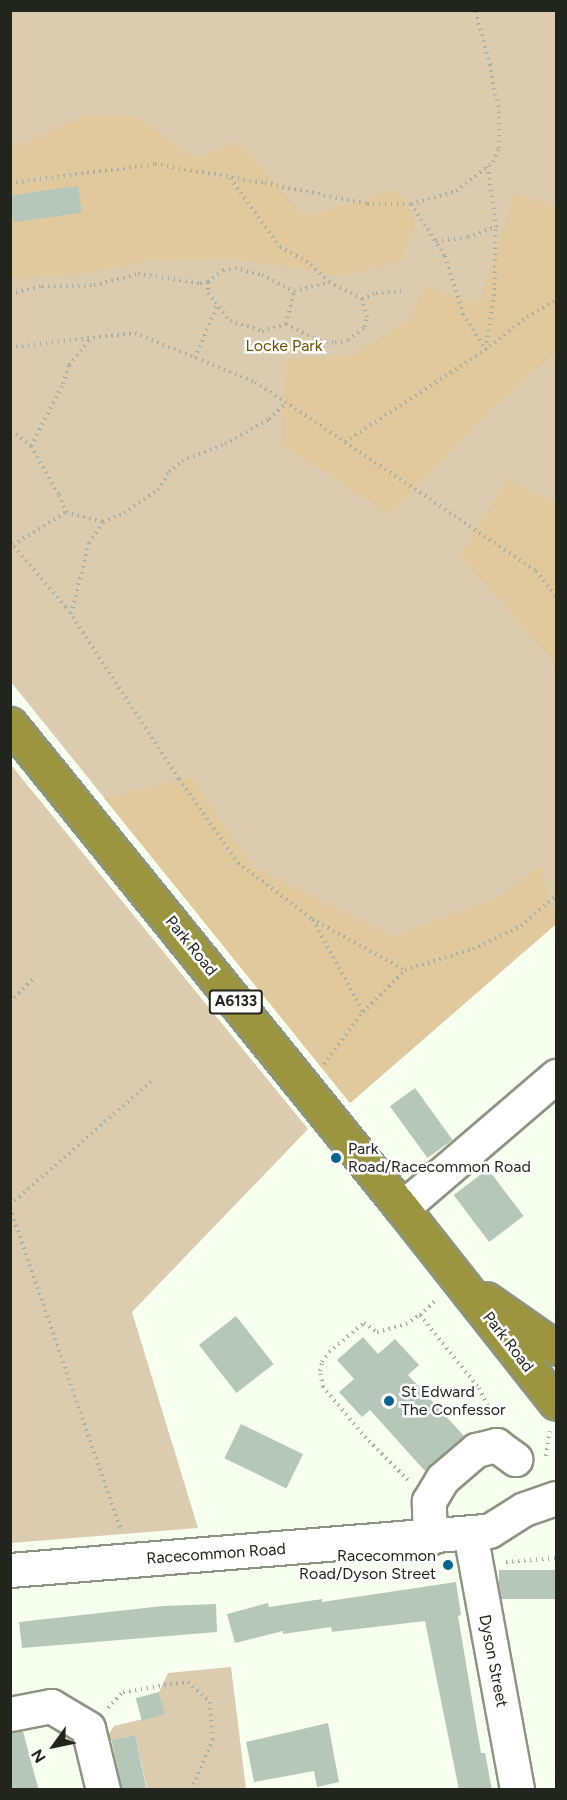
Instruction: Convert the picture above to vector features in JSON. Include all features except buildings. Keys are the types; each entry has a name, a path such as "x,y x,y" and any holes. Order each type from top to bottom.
{"highway":[{"name":"Park Road","path":"10,724 306,1088 556,1403"},
{"name":"Park Road","path":"460,1280 556,1348"}],"street":[{"path":"402,1208 556,1076"},
{"path":"430,1538 429,1501 442,1479 476,1450 506,1452"},
{"name":"Racecommon Road","path":"524,1509 556,1472"},
{"name":"Racecommon Road","path":"10,1570 430,1538 472,1548 489,1531 524,1509 556,1497"},
{"name":"Dyson Street","path":"472,1548 517,1790"},
{"path":"10,1714 51,1706 88,1728 102,1790"}],"path":[{"path":"10,183 155,164 367,204 411,204 456,191 488,166 499,148 499,113 490,65 475,10"},
{"path":"485,350 495,285 496,226 488,166"},
{"path":"229,178 280,247 306,261 329,282 363,298 376,293 401,291"},
{"path":"411,204 445,256 463,314 485,350"},
{"path":"436,241 468,237 496,226"},
{"path":"10,308 10,295 42,286 94,285 138,274 200,283 208,282 223,270 235,268 262,275 294,291 329,282"},
{"path":"208,282 208,293 230,321 246,328 262,331 276,329 286,324 294,291"},
{"path":"286,324 320,341 335,343 348,340 365,327 367,317 363,298"},
{"path":"345,442 485,350 527,317 556,300"},
{"path":"195,358 217,306"},
{"path":"10,347 135,333 255,382 536,571 556,596"},
{"path":"31,446 63,384 69,365 91,338"},
{"path":"71,615 89,543 103,522 124,513 158,490 169,472 182,461 225,444 269,419 286,403"},
{"path":"10,435 16,434 31,446 66,512"},
{"path":"103,522 66,512 12,544 71,615 178,779 238,863 312,919 405,970"},
{"path":"306,1088 363,1012 405,970 473,949 521,926 556,896"},
{"path":"312,919 363,1012"},
{"path":"10,1002 35,977"},
{"path":"131,1560 10,1206 153,1080"},
{"path":"429,1501 366,1438 324,1386 320,1371 329,1352 364,1323 377,1332 406,1324 420,1315 479,1388 491,1408 506,1452"},
{"path":"472,1548 556,1558"},
{"path":"88,1728 123,1692 188,1682 210,1702 213,1739 191,1790"}],"green space":[{"name":"Locke Park","path":"10,11 556,11 556,924 350,1103 11,682"},
{"path":"11,765 308,1129 132,1312 198,1528 11,1543"},
{"path":"231,1667 246,1789 147,1789 135,1735 108,1741 106,1739 114,1726 164,1714 159,1692 168,1673"}],"shaded area":[{"path":"84,115 135,116 196,158 239,142 305,217 397,189 416,223 401,260 346,276 236,259 146,261 94,272 19,279 11,277 10,143 18,146"},
{"path":"514,192 556,208 556,351 482,418 390,514 281,444 286,359 353,355 406,322 425,287 479,303"},
{"path":"507,479 556,504 556,680 553,661 460,556"},
{"path":"192,777 253,867 394,936 503,895 540,865 556,924 350,1103 104,798"}],"place":[{"name":"Park Road/Racecommon Road","path":"336,1158"},
{"name":"St Edward The Confessor","path":"389,1401"},
{"name":"Racecommon Road/Dyson Street","path":"448,1565"}]}
